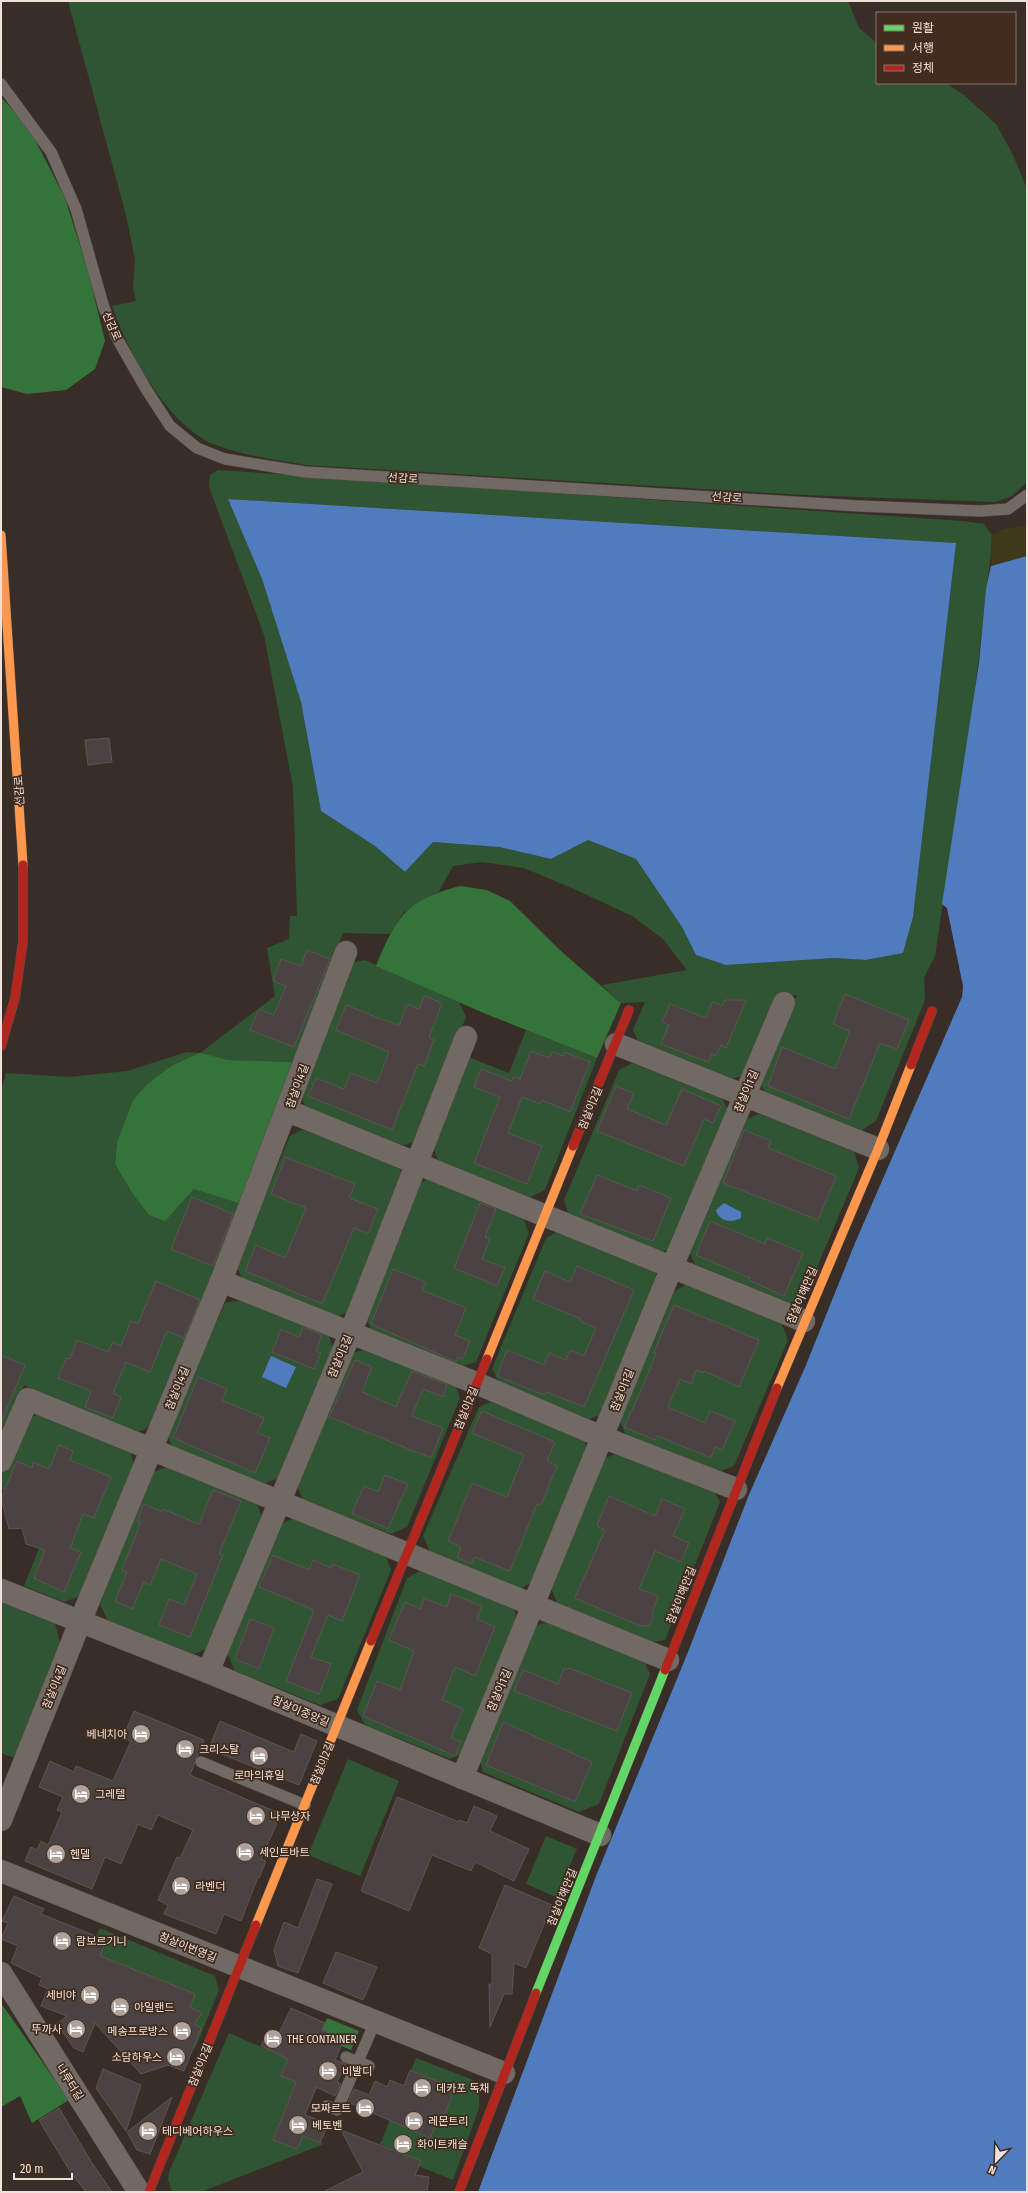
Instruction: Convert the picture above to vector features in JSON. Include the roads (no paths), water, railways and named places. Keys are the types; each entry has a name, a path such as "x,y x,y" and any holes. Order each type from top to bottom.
{"street":[{"name":"선감로","path":"1,535 24,874 22,941 15,998 1,1046"},
{"name":"참살이4길","path":"1,1820 80,1622 221,1281 288,1111 346,952"},
{"name":"참살이1길","path":"462,1778 672,1267 784,1003"},
{"name":"참살이2길","path":"148,2192 407,1552 629,1010"},
{"name":"참살이해안길","path":"459,2192 504,2073 600,1835 736,1489 804,1321 878,1149 932,1011"},
{"name":"참살이3길","path":"208,1672 350,1334 466,1037"},
{"path":"616,1044 878,1149"},
{"path":"288,1111 417,1162 804,1321"},
{"path":"221,1281 350,1334 476,1383 602,1437 736,1489"},
{"path":"1,1461 28,1399 152,1448 668,1660"},
{"name":"참살이중앙길","path":"1,1590 208,1672 600,1835"},
{"name":"참살이번영길","path":"1,1871 238,1968 504,2073"},
{"name":"나루터길","path":"1,1973 139,2192"}],"lane":[{"name":"선감로","path":"1,84 51,152 76,209 104,308 118,340 146,390 170,426 197,448 225,459 305,472 964,510 1008,509 1027,495"},
{"path":"200,1762 305,1805"},
{"path":"327,2106 337,2110 375,2022"},
{"path":"346,2057 369,2066"}],"water":[{"path":"228,499 956,543 913,917 903,953 866,960 834,958 726,965 696,955 682,927 636,859 588,840 551,859 499,847 433,842 405,872 375,846 321,811 301,702 262,579"},
{"path":"1027,556 1027,2192 478,2192 596,1876 688,1652 748,1497 806,1365 855,1243 962,997 963,986 947,908 942,904 979,663 986,589 991,566"},
{"path":"724,1203 741,1212 741,1218 730,1221 720,1217 716,1210"},
{"path":"271,1356 296,1367 286,1388 262,1377"}],"place":[{"name":"베네치아","path":"141,1734"},
{"name":"크리스탈","path":"185,1749"},
{"name":"로마의휴일","path":"259,1756"},
{"name":"그레텔","path":"81,1794"},
{"name":"나무상자","path":"256,1816"},
{"name":"세인트바트","path":"245,1852"},
{"name":"헨델","path":"56,1854"},
{"name":"라벤더","path":"181,1886"},
{"name":"람보르기니","path":"62,1941"},
{"name":"세비야","path":"90,1995"},
{"name":"아일랜드","path":"120,2007"},
{"name":"뚜까사","path":"76,2029"},
{"name":"메송프로방스","path":"182,2031"},
{"name":"THE CONTAINER","path":"273,2039"},
{"name":"소담하우스","path":"176,2057"},
{"name":"비발디","path":"328,2071"},
{"name":"데카포 독채","path":"422,2088"},
{"name":"모짜르트","path":"365,2108"},
{"name":"레몬트리","path":"414,2121"},
{"name":"베토벤","path":"298,2125"},
{"name":"테디베어하우스","path":"148,2131"},
{"name":"화이트캐슬","path":"403,2144"}]}
